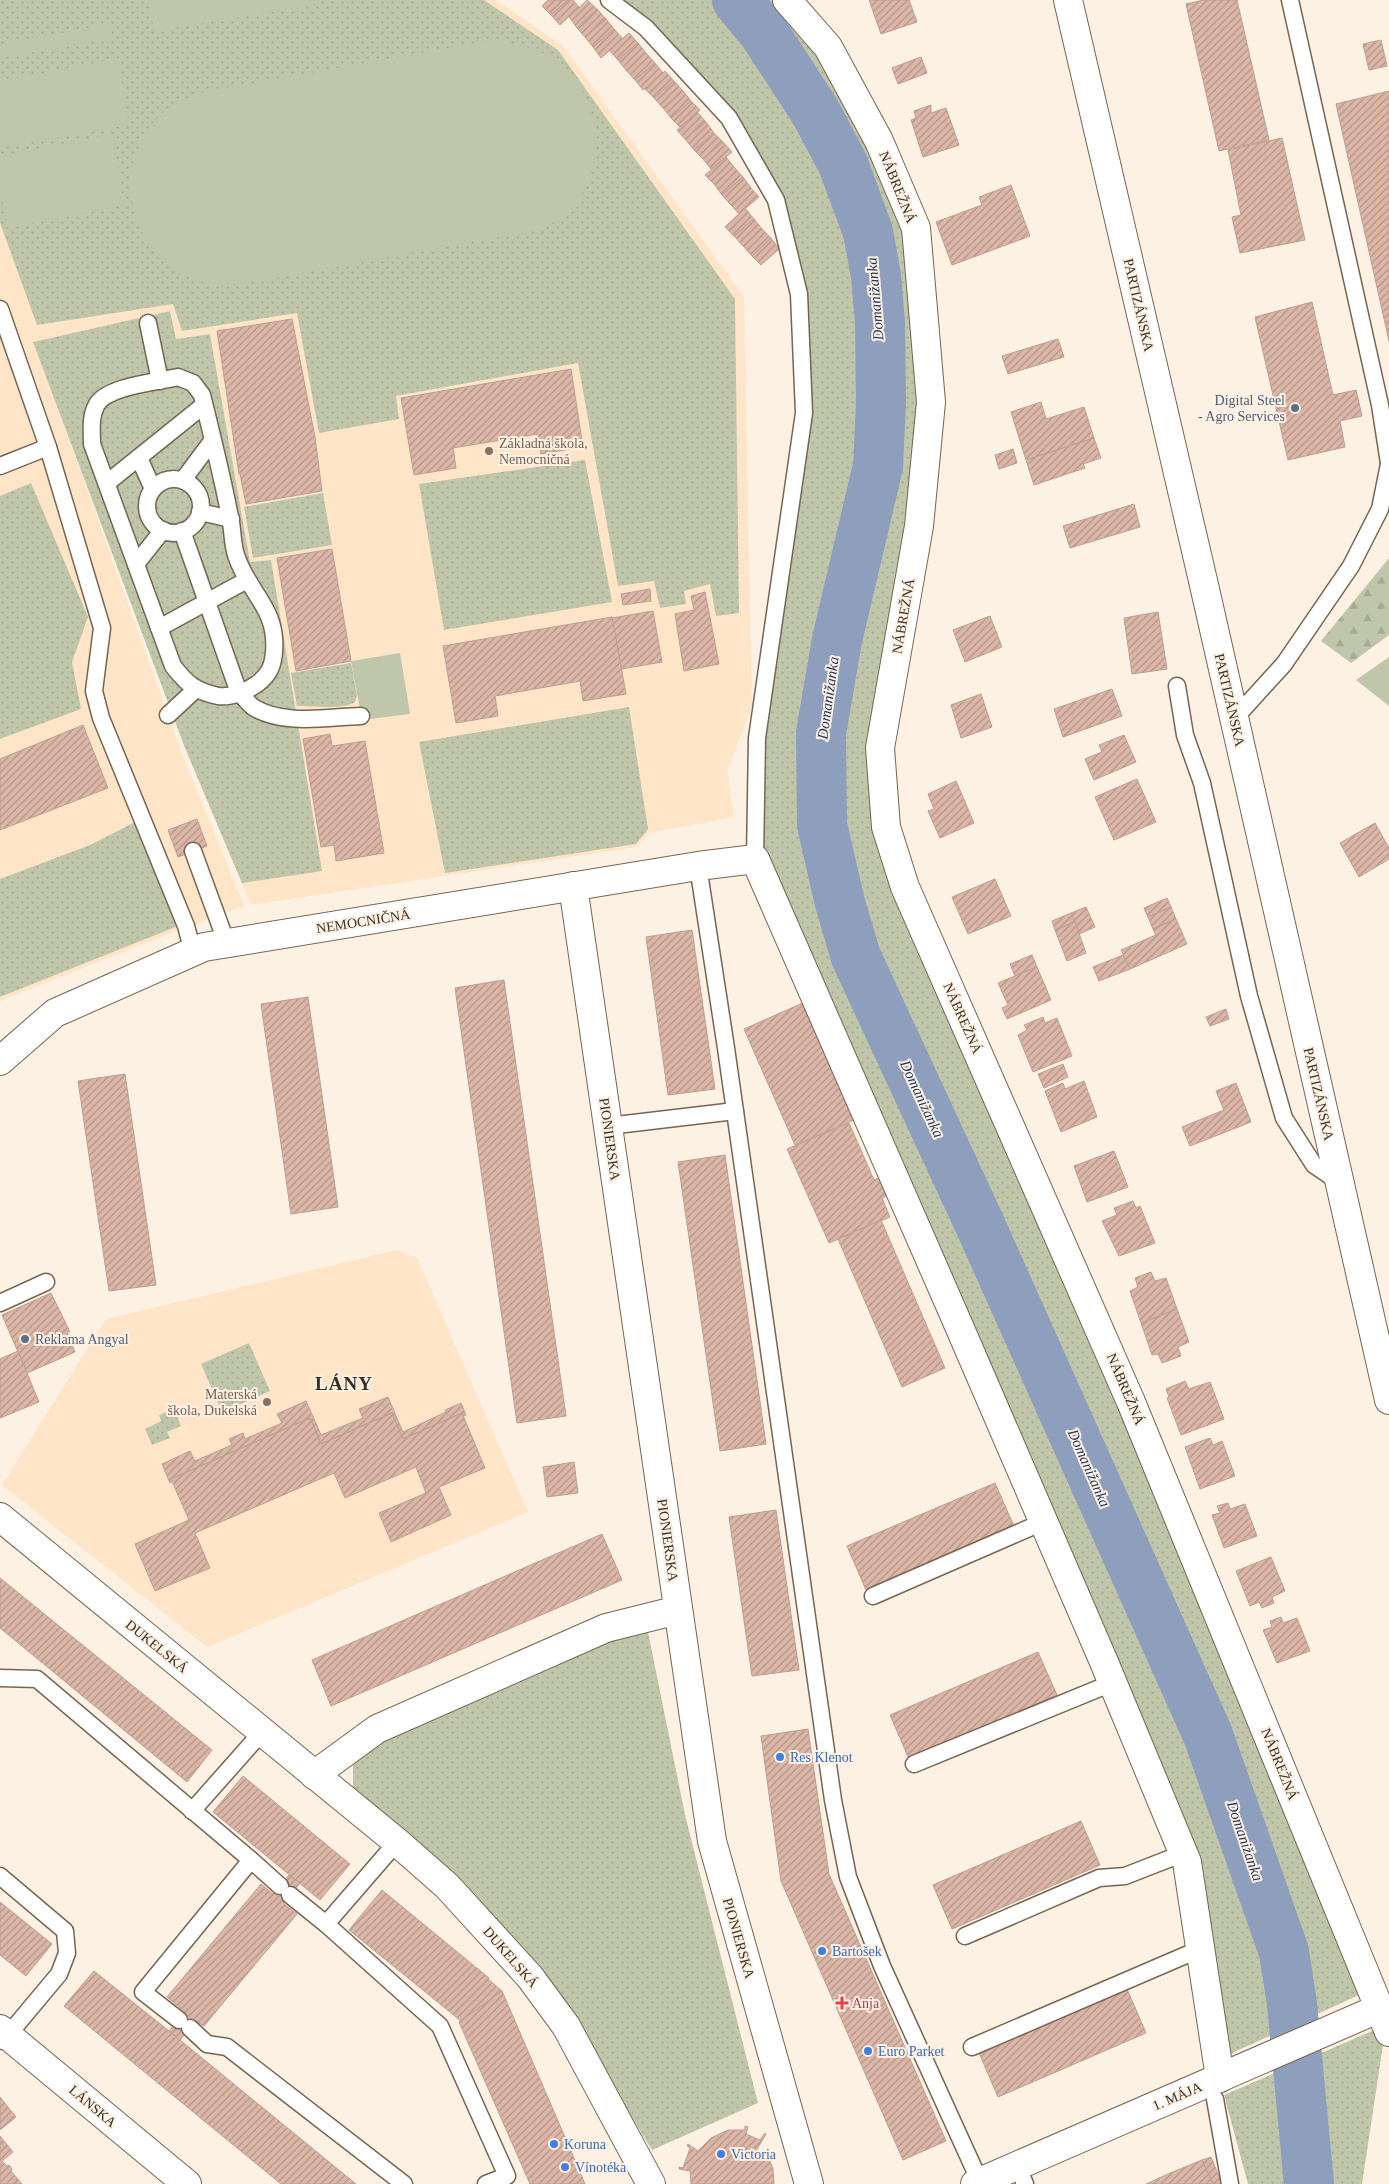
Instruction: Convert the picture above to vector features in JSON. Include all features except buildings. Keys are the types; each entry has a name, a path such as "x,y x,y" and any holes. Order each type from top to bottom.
{"street":[{"name":"NÁBREŽNÁ","path":"787,0 828,47 880,141 916,228 931,402 919,526 880,748 886,827 905,887 1132,1402 1386,2017"},
{"name":"PARTIZÁNSKA","path":"1069,1 1389,1400"},
{"name":"NEMOCNIČNÁ","path":"0,1061 55,1013 204,947 698,866 754,859"},
{"path":"754,859 1043,1522 1184,1853 1200,1949 1217,2089"},
{"name":"PIONIERSKA","path":"573,886 608,1126 665,1613 712,1841 809,2184"},
{"name":"DUKELSKÁ","path":"0,1517 397,1842 447,1886 530,1977 566,2026 652,2184"},
{"path":"314,1775 377,1729 606,1628 665,1613"},
{"name":"1. MÁJA","path":"978,2183 1021,2175 1217,2089 1275,2054 1321,2034 1386,2017"},
{"name":"LÁNSKA","path":"3,2036 186,2184"}],"lane":[{"path":"609,0 646,28 729,118 776,200 799,294 804,413 757,738 754,859"},
{"path":"1234,719 1284,664 1351,566 1380,509 1389,463 1380,406 1290,0"},
{"path":"0,309 48,447 102,628 94,692 101,718 186,926 194,952"},
{"path":"148,323 160,381"},
{"path":"178,377 194,383 202,395 236,554 247,580 268,610 275,632 274,664 268,674 248,690 223,697 204,693 186,683 173,666 92,444 92,419 97,404 114,391 160,381 178,377"},
{"path":"107,484 204,405"},
{"path":"183,480 212,441"},
{"path":"0,466 48,447"},
{"path":"139,458 153,488"},
{"path":"172,479 183,480 192,485 198,493 201,502 200,512 194,524 182,531 163,530 155,524 150,516 148,507 149,497 153,488 162,482 172,479"},
{"path":"200,512 230,519"},
{"path":"136,564 163,530"},
{"path":"182,531 239,693 254,707 275,715 296,718 361,716"},
{"path":"160,628 247,580"},
{"path":"1177,686 1185,735 1202,783 1249,996 1284,1118 1314,1165 1339,1182"},
{"path":"168,715 196,689"},
{"path":"193,851 226,944"},
{"path":"698,866 741,1150 833,1800 848,1877 882,1966 978,2183"},
{"path":"608,1126 735,1111"},
{"path":"0,1302 46,1282"},
{"path":"873,1596 1043,1522"},
{"path":"0,1678 37,1679 326,1924 440,2026 509,2180 486,2184"},
{"path":"914,1764 1112,1683"},
{"path":"192,1811 262,1732"},
{"path":"326,1924 397,1842"},
{"path":"965,1936 1099,1878 1125,1876 1184,1853"},
{"path":"251,1860 143,1992 208,2044 227,2047 404,2184"},
{"path":"0,1876 65,1931 67,1953 59,1974 3,2036"},
{"path":"972,2047 1200,1949"},
{"path":"1217,2089 1230,2184"}],"shaded area":[{"name":"Základná škola, Nemocničná","path":"0,0 496,0 563,46 744,297 752,706 727,772 734,817 649,833 637,847 251,905 185,748 271,560 250,562 210,334 175,339 170,311 34,342 181,751 244,906 0,1001"},
{"name":"Materská škola, Dukelská","path":"397,1250 417,1258 528,1512 207,1647 2,1485 106,1319"}],"green space":[{"path":"0,0 484,0 558,50 735,299 739,613 716,616 710,584 684,591 686,604 660,608 654,581 618,586 578,363 396,396 399,419 319,433 297,313 182,331 173,304 37,325 0,223"},
{"path":"149,0 315,0 315,5 154,31"},
{"path":"607,0 787,0 916,228 931,402 880,748 886,827 1372,1989 1217,2060 1187,1862 755,859 757,738 804,413 799,294 776,200 729,118"},
{"path":"110,24 113,38 0,58 0,44"},
{"path":"499,41 541,52 565,68 578,85 588,104 594,124 595,146 592,167 585,187 570,210 543,229 230,286 187,277 162,259 146,240 136,218 131,195 132,172 138,149 150,127 167,109 177,103 209,91 481,42"},
{"path":"118,59 129,125 0,148 0,81"},
{"path":"113,134 124,205 8,228 0,185 0,156"},
{"path":"170,311 176,339 210,334 250,562 271,560 322,871 242,883 185,748 33,342"},
{"path":"585,460 612,602 444,630 419,484"},
{"path":"31,483 88,617 72,662 81,709 0,739 0,496"},
{"path":"323,493 332,545 253,558 244,507"},
{"path":"1389,558 1389,635 1351,663 1321,641"},
{"path":"400,653 410,714 362,720 351,661"},
{"path":"1389,657 1389,706 1356,680"},
{"path":"351,663 357,695 355,702 335,707 297,706 291,673"},
{"path":"629,707 648,829 636,844 445,873 419,742"},
{"path":"137,821 178,926 0,997 0,879 90,845"},
{"path":"249,1343 270,1391 222,1412 201,1364"},
{"path":"174,1409 181,1426 167,1432 170,1438 152,1445 145,1429 161,1421 159,1415"},
{"path":"648,1632 685,1815 758,2103 652,2150 579,2032 353,1791 353,1759 387,1737 603,1641"},
{"path":"1386,2025 1362,2184 1248,2184 1224,2095"}],"waterway":[{"name":"Domanižanka","path":"737,0 764,33 816,113 843,164 868,232 876,276 880,322 881,403 878,466 837,640 821,733 822,825 840,903 856,957 981,1227 1208,1735 1284,1952 1292,2004 1309,2184"}],"place":[{"name":"Digital Steel - Agro Services","path":"1295,408"},
{"name":"Základná škola, Nemocničná","path":"489,451"},
{"name":"Reklama Angyal","path":"25,1339"},
{"name":"Materská škola, Dukelská","path":"267,1402"},
{"name":"Res Klenot","path":"780,1757"},
{"name":"Bartošek","path":"822,1951"},
{"name":"Anja","path":"842,2003"},
{"name":"Euro Parket","path":"868,2051"},
{"name":"Koruna","path":"554,2144"},
{"name":"Victoria","path":"721,2154"},
{"name":"Vínotéka","path":"565,2167"}],"district":[{"name":"LÁNY","path":"344,1383"}]}
